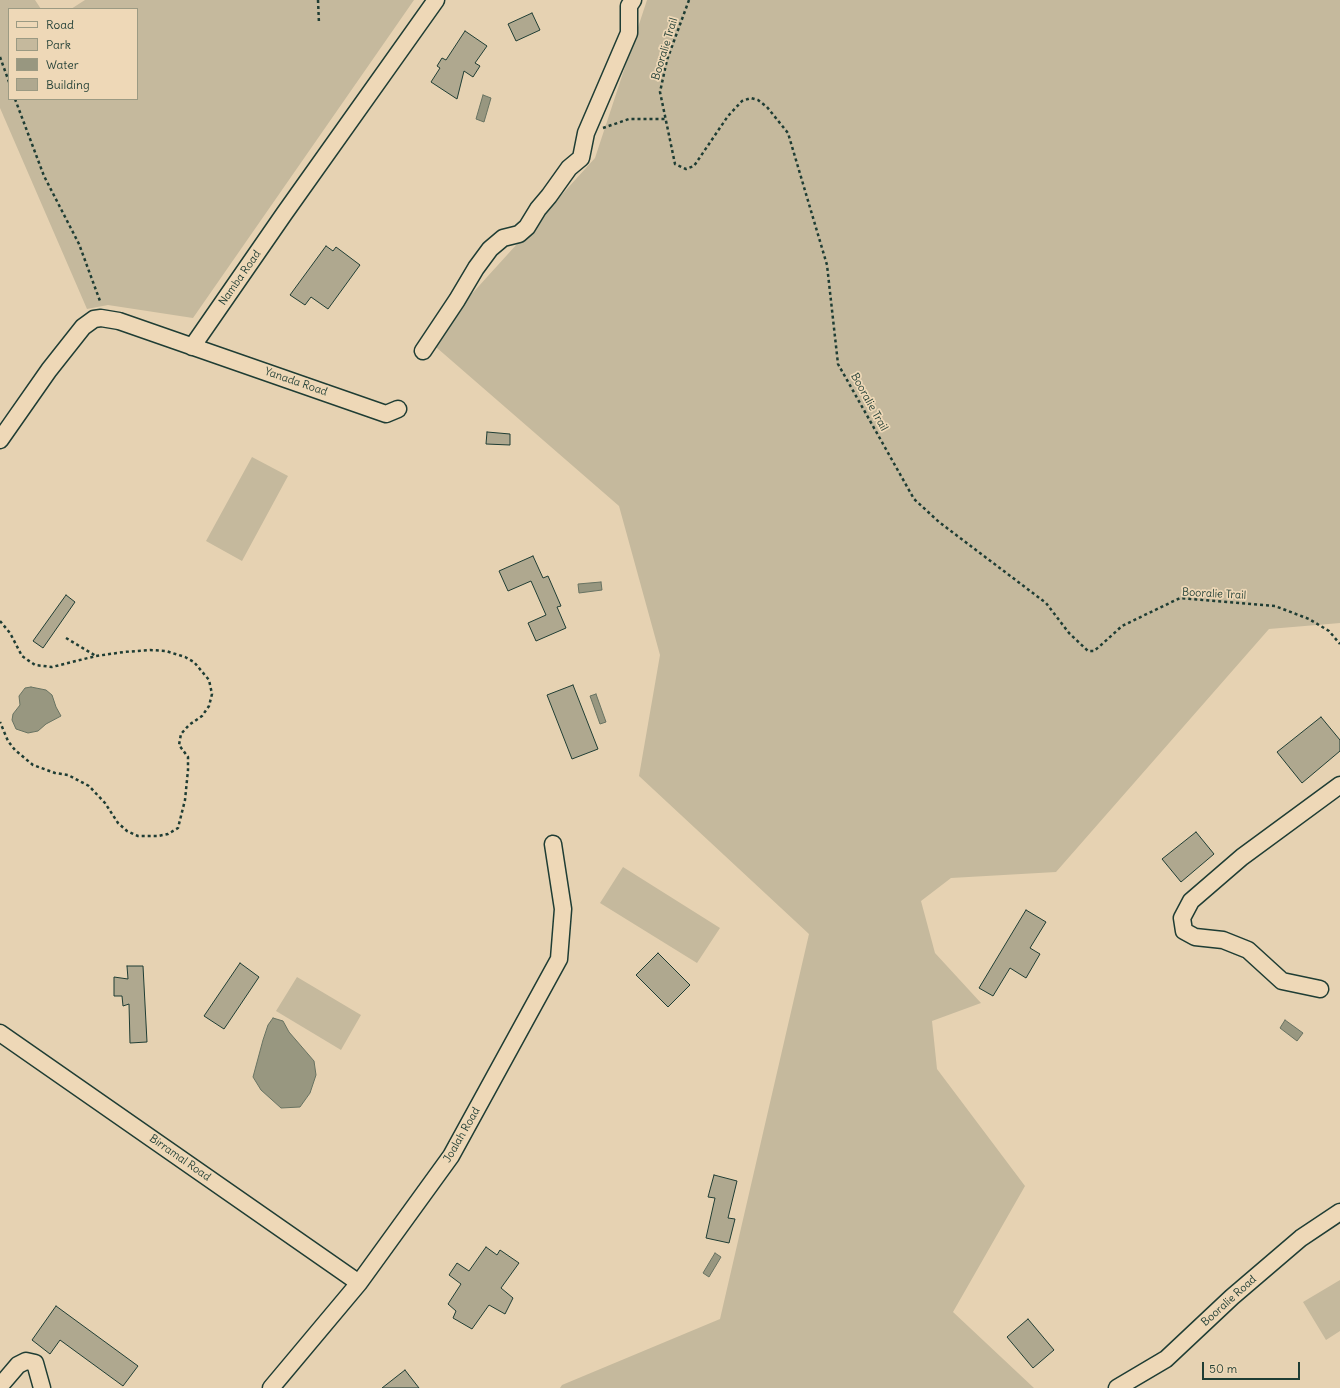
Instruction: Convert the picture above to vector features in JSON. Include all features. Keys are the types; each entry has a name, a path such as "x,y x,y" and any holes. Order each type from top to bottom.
{"street":[{"name":"Namba Road","path":"192,347 293,201 436,0"},
{"path":"424,351 458,300 476,268 490,249 504,238 519,234 528,227 538,209 569,168 581,158 586,133 629,33 629,6 633,0"},
{"path":"0,440 49,370 83,327 94,319 108,318 119,320 192,347"},
{"name":"Yanada Road","path":"192,347 386,414 398,409"},
{"path":"1320,989 1282,981 1248,950 1229,942 1195,937 1184,930 1182,918 1191,901 1242,857 1340,784"},
{"name":"Joalah Road","path":"272,1388 359,1283 451,1156 559,959 563,909 553,844"},
{"name":"Birramal Road","path":"0,1033 359,1283"},
{"name":"Booralie Road","path":"1117,1388 1166,1359 1232,1297 1301,1238 1340,1212"},
{"path":"0,1386 18,1365 26,1361 35,1363 42,1388"}],"path":[{"path":"318,0 319,24"},
{"name":"Booralie Trail","path":"689,0 667,60 660,92 675,164 686,168 694,166 728,116 742,101 751,98 758,100 767,106 788,133 827,265 838,364 914,499 939,522 1046,603 1070,633 1088,651 1094,651 1122,626 1180,598 1275,606 1309,619 1329,631 1340,644"},
{"path":"0,58 8,79"},
{"path":"15,100 44,176 79,244 100,301"},
{"path":"586,133 629,120 665,119"},
{"path":"0,621 10,633 22,656 35,665 52,667 96,656 150,650 166,651 185,657 197,666 209,680 212,694 209,706 202,716 189,725 181,734 179,745 188,758 188,770 186,800 178,828 168,834 158,836 138,836 127,831 118,823 105,803 89,786 68,775 55,773 33,765 15,750 8,741 0,722"},
{"path":"66,638 96,656"}],"green space":[{"path":"0,0 35,0 40,8 8,8 8,100 138,100 138,8 73,8 85,0 414,0 193,318 108,305 87,309 0,108"},
{"path":"647,0 1340,0 1340,623 1269,629 1056,872 951,878 921,901 935,953 981,1003 932,1021 937,1069 1025,1186 953,1312 1034,1388 560,1388 562,1385 720,1319 809,934 639,776 660,655 619,506 429,341 595,158"},
{"path":"252,457 288,476 242,561 206,541"},
{"path":"623,867 720,928 697,963 600,903"},
{"path":"297,977 361,1015 341,1050 276,1011"},
{"path":"1340,1280 1340,1331 1326,1340 1303,1302"}],"water":[{"path":"483,95 491,98 484,122 476,119"},
{"path":"601,582 602,590 579,593 578,584"},
{"path":"31,687 46,690 52,695 61,716 46,724 38,731 28,733 16,729 12,720 13,714 20,705 19,696 25,688"},
{"path":"596,694 606,722 600,724 590,696"},
{"path":"273,1018 283,1021 289,1032 314,1061 316,1075 310,1093 300,1107 281,1108 261,1090 253,1077 268,1025"},
{"path":"1285,1020 1303,1033 1297,1041 1280,1028"},
{"path":"715,1253 721,1257 709,1277 703,1273"}],"building":[{"path":"532,13 540,30 516,41 508,24"},
{"path":"465,31 487,46 475,63 480,66 473,77 464,71 457,99 431,82 440,68 437,66 442,58 446,60"},
{"path":"326,246 333,251 336,247 360,265 328,309 311,297 305,305 290,295"},
{"path":"487,432 510,434 510,445 486,444"},
{"path":"533,556 543,578 548,576 561,606 557,607 566,628 536,641 528,623 546,615 531,581 508,591 499,571"},
{"path":"66,595 75,602 43,648 33,641"},
{"path":"573,685 598,749 572,759 547,695"},
{"path":"1321,717 1340,740 1340,751 1302,783 1277,752"},
{"path":"1196,832 1214,854 1181,882 1162,859"},
{"path":"1026,910 1046,922 1030,948 1040,954 1026,978 1010,968 993,996 979,988"},
{"path":"658,953 690,985 668,1007 636,975"},
{"path":"240,963 259,977 224,1029 204,1016"},
{"path":"127,966 143,966 147,1042 130,1043 129,1004 123,1006 122,996 114,996 114,977 128,979"},
{"path":"714,1175 737,1181 728,1218 735,1219 729,1243 706,1238 715,1198 708,1197"},
{"path":"486,1247 497,1255 500,1250 519,1263 501,1288 513,1298 505,1314 489,1305 472,1329 453,1318 456,1311 448,1304 461,1284 449,1275 457,1263 469,1271"},
{"path":"56,1306 138,1366 123,1386 60,1340 50,1354 32,1340"},
{"path":"1028,1319 1054,1350 1033,1368 1007,1337"},
{"path":"405,1370 419,1388 382,1388"}]}
